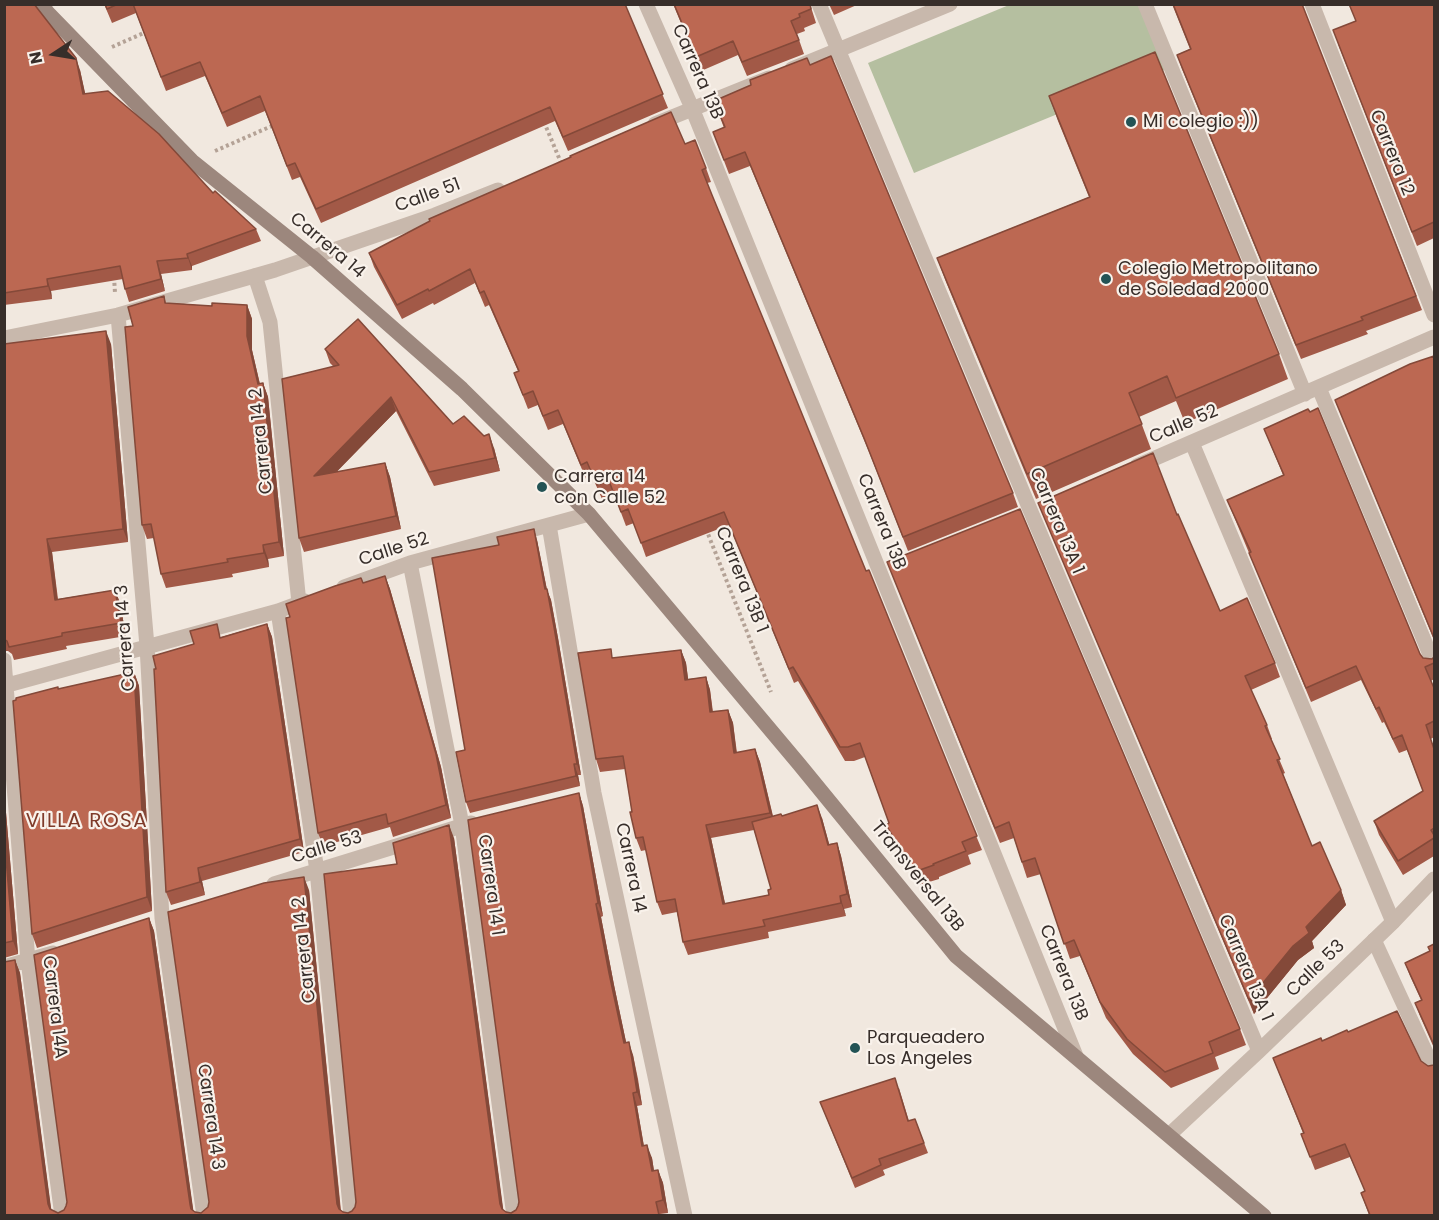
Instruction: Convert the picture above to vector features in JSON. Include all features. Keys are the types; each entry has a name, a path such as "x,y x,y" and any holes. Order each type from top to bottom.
{"main road":[{"name":"Carrera 14","path":"42,4 47,12 192,161 312,257 462,389 589,514"},
{"name":"Transversal 13B","path":"589,514 799,764 956,956 1264,1215"}],"street":[{"name":"Carrera 13B","path":"646,4 692,108 886,571 1076,1056"},
{"name":"Carrera 13A 1","path":"819,4 1259,1051"},
{"path":"638,131 950,4"},
{"path":"1145,4 1312,391 1434,664"},
{"name":"Carrera 12","path":"1311,4 1434,315"},
{"name":"Calle 51","path":"4,338 118,315 255,276 435,215 509,186"},
{"name":"Carrera 14 2","path":"255,276 270,322 299,603"},
{"name":"Carrera 14 3","path":"118,315 147,646 162,918 204,1215"},
{"name":"Calle 52","path":"1128,470 1434,337"},
{"path":"1192,443 1394,922"},
{"name":"Calle 52","path":"6,686 278,611 410,563 589,514"},
{"name":"Carrera 14","path":"549,525 588,794 685,1215"},
{"name":"Carrera 14 1","path":"410,563 462,825 514,1215"},
{"name":"Carrera 14 2","path":"278,611 317,872 351,1215"},
{"name":"Carrera 14A","path":"4,660 28,962 62,1215"},
{"name":"Calle 53","path":"262,888 484,820"},
{"name":"Calle 53","path":"1169,1135 1394,922 1434,879"},
{"path":"1374,940 1434,1070"},
{"path":"4,967 61,951"}],"path":[{"path":"91,57 154,28"},
{"path":"544,121 566,176"},
{"path":"192,161 278,123"},
{"path":"113,268 118,315"},
{"name":"Carrera 13B 1","path":"702,520 773,697"}],"green space":[{"path":"1138,4 1167,69 914,173 868,63 1009,5"}],"building":[{"path":"4,4 34,4 76,58 83,94 108,91 159,134 213,193 215,191 256,229 187,254 188,258 157,261 161,279 125,289 120,266 47,279 48,286 4,293"},
{"path":"105,4 118,4 107,9"},
{"path":"133,4 625,4 663,94 563,137 550,107 316,209 295,163 287,166 260,96 222,113 200,62 161,77"},
{"path":"674,4 810,4 811,9 799,14 800,17 791,21 799,40 742,62 733,41 696,57"},
{"path":"1173,4 1302,4 1416,296 1361,317 1363,320 1296,345 1177,55 1191,49"},
{"path":"1349,4 1434,4 1434,222 1412,232 1333,30 1356,21"},
{"name":"Colegio Metropolitano de Soledad 2000","path":"1155,52 1279,354 1176,398 1167,376 1129,393 1142,424 1027,474 937,258 1090,197 1049,96"},
{"path":"831,56 1013,493 903,537 745,152 724,160 713,132 725,127 714,101 751,85 750,80 807,58 810,65"},
{"path":"671,112 685,144 695,140 706,168 702,170 712,195 866,571 869,570 977,836 962,842 966,851 914,872 886,825 889,823 860,743 840,747 793,667 789,669 724,512 641,543 628,509 621,512 609,481 597,485 587,462 581,465 558,410 543,416 533,391 523,395 514,373 519,371 484,291 480,293 470,269 397,305 369,253 430,221 429,219"},
{"path":"164,296 165,303 212,306 212,303 247,305 247,336 258,384 263,383 279,542 263,545 264,553 161,574 151,524 142,525 125,327 133,326 128,307"},
{"path":"358,319 453,424 464,416 484,436 489,434 495,458 429,472 391,397 314,476 385,463 396,516 299,538 282,379 339,365 325,349"},
{"path":"106,331 123,529 47,539 55,600 115,590 121,623 62,633 62,636 9,647 4,639 4,344"},
{"path":"1434,356 1434,638 1335,400 1410,364"},
{"path":"1318,408 1420,654 1423,658 1432,659 1434,657 1434,663 1425,667 1434,688 1434,721 1426,725 1434,749 1434,828 1431,830 1434,838 1398,861 1374,821 1423,791 1402,735 1393,739 1379,707 1376,709 1356,666 1306,688 1249,553 1251,552 1227,500 1284,475 1264,429 1308,409 1310,412"},
{"path":"1153,453 1177,515 1220,611 1247,598 1275,663 1245,676 1267,725 1265,726 1280,759 1277,760 1312,846 1320,842 1341,890 1306,927 1309,933 1293,946 1249,1000 1038,503"},
{"path":"1020,509 1240,1029 1209,1042 1213,1053 1165,1072 1127,1039 1100,1002 1074,940 1064,944 1035,858 1022,862 1009,822 995,828 887,562"},
{"path":"534,529 554,627 577,764 574,764 576,776 466,802 456,752 465,750 432,558 499,545 497,537"},
{"path":"385,576 436,754 446,805 388,824 386,814 318,833 286,618 290,617 286,604 361,578 363,583"},
{"path":"217,624 220,638 267,624 300,839 198,868 200,882 166,892 154,669 156,669 153,656 194,644 190,631"},
{"path":"611,649 612,658 681,650 685,680 706,677 710,712 728,710 734,753 755,749 770,813 706,825 723,904 769,895 768,890 771,889 752,822 817,805 828,845 837,843 847,894 840,896 841,903 763,920 765,926 683,942 675,899 657,902 643,837 636,838 630,812 632,812 623,756 596,759 578,653"},
{"path":"134,672 147,897 32,934 13,701 16,698 58,687 58,689"},
{"path":"579,793 609,973 624,1043 629,1042 637,1092 633,1093 642,1146 647,1145 652,1171 658,1170 663,1200 656,1202 659,1215 4,1215 4,962 15,960 48,1204 50,1209 58,1213 64,1210 67,1202 34,955 149,918 190,1204 191,1209 201,1213 208,1207 209,1202 168,912 264,883 304,877 337,1204 343,1212 352,1211 356,1202 324,874 397,864 393,843 449,825 500,1204 506,1212 511,1213 516,1210 519,1202 468,820"},
{"path":"4,835 13,941 4,943"},
{"path":"1434,944 1434,1045 1415,1003 1422,1000 1405,963 1430,951 1428,947"},
{"path":"1397,1011 1421,1061 1428,1066 1434,1065 1434,1215 1370,1215 1361,1193 1365,1191 1345,1144 1310,1157 1301,1134 1304,1133 1273,1058 1321,1038 1322,1041 1347,1030 1348,1032"},
{"path":"895,1078 908,1121 915,1119 924,1143 879,1159 881,1165 852,1178 820,1102"}],"place":[{"name":"Mi colegio :))","path":"1131,122"},
{"name":"Colegio Metropolitano de Soledad 2000","path":"1106,279"},
{"name":"Carrera 14 con Calle 52","path":"542,487"},
{"name":"Parqueadero Los Angeles","path":"855,1048"}],"district":[{"name":"VILLA ROSA","path":"87,822"}]}
